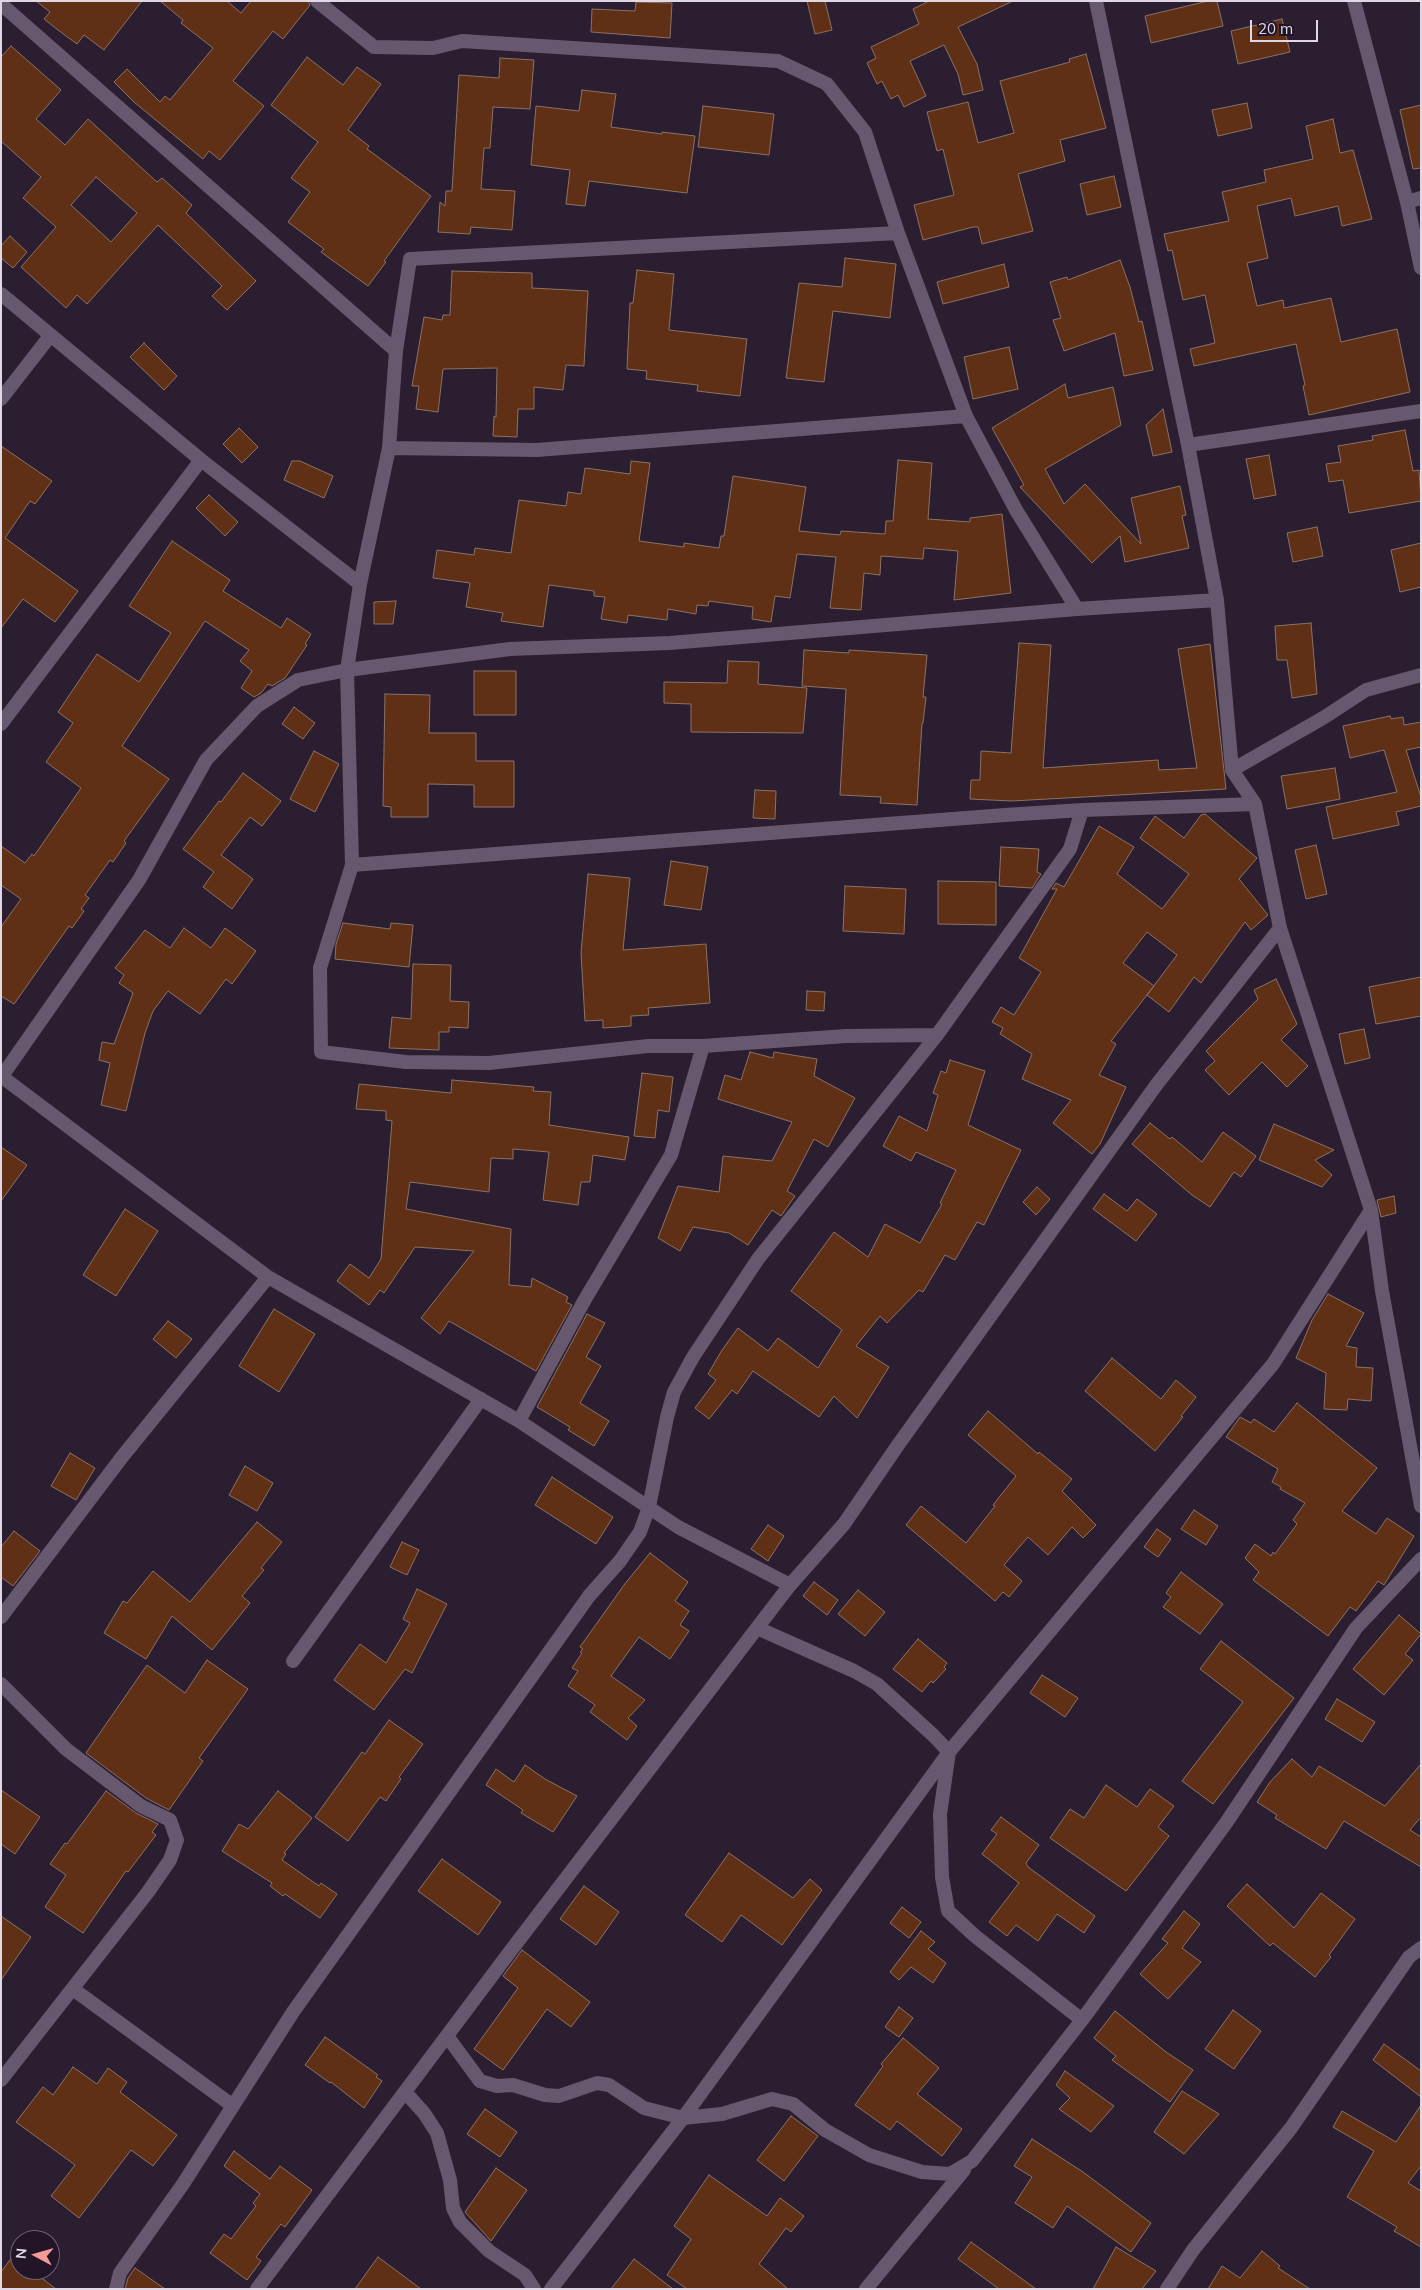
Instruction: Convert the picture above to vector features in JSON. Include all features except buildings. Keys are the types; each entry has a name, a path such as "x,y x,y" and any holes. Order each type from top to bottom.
{"street":[{"path":"316,1 374,47 433,48 462,41 778,61 826,84 865,132 898,233 966,416 1016,510 1077,609"},
{"path":"1096,1 1188,444 1217,600 1232,770 1255,804 1280,928 1371,1210 1382,1291 1421,1506"},
{"path":"1354,1 1407,202 1421,268"},
{"path":"9,5 396,351"},
{"path":"1407,202 1421,198"},
{"path":"898,233 410,259 396,351 389,448 360,584 347,670 352,866 320,968 321,1052 406,1062 489,1063 648,1046 703,1046 846,1036 937,1036"},
{"path":"1,294 201,460 360,584"},
{"path":"1,399 50,336"},
{"path":"1188,444 1421,411"},
{"path":"389,448 537,450 966,416"},
{"path":"1,724 201,460"},
{"path":"790,1585 678,1527 519,1421 268,1277 2,1076 139,880 206,760 257,706 298,680 347,670 510,649 670,643 1077,609 1217,600"},
{"path":"1232,770 1323,718 1366,690 1421,675"},
{"path":"352,866 1082,810 1255,804"},
{"path":"116,2289 120,2273 183,2184 304,1995 588,1596 620,1561 640,1532 649,1507 667,1417 674,1392 693,1357 758,1259 937,1036 1070,849 1082,810"},
{"path":"257,2289 757,1628 790,1585 844,1524 1157,1084 1280,928"},
{"path":"519,1421 584,1301 671,1155 703,1046"},
{"path":"551,2289 683,2118 949,1752 1273,1364 1371,1210"},
{"path":"1,1617 122,1457 268,1277"},
{"path":"293,1661 481,1399"},
{"path":"866,2289 972,2161 1082,2020 1226,1823 1356,1628 1421,1559"},
{"path":"757,1628 854,1671 877,1684 949,1752"},
{"path":"1,1684 66,1749 141,1806 170,1820 177,1840 170,1860 148,1892 1,2080"},
{"path":"949,1752 940,1814 942,1877 948,1910 975,1936 1082,2020"},
{"path":"1167,2289 1193,2250 1292,2128 1410,1958 1421,1948"},
{"path":"73,1989 233,2106"},
{"path":"447,2036 480,2081 497,2086 513,2085 545,2095 558,2096 597,2083 609,2085 644,2108 683,2118 722,2114 772,2099 793,2104 825,2130 869,2155 922,2172 950,2174 972,2161"},
{"path":"405,2092 424,2113 436,2133 450,2180 453,2208 460,2222 489,2251 525,2275 534,2289"}]}
